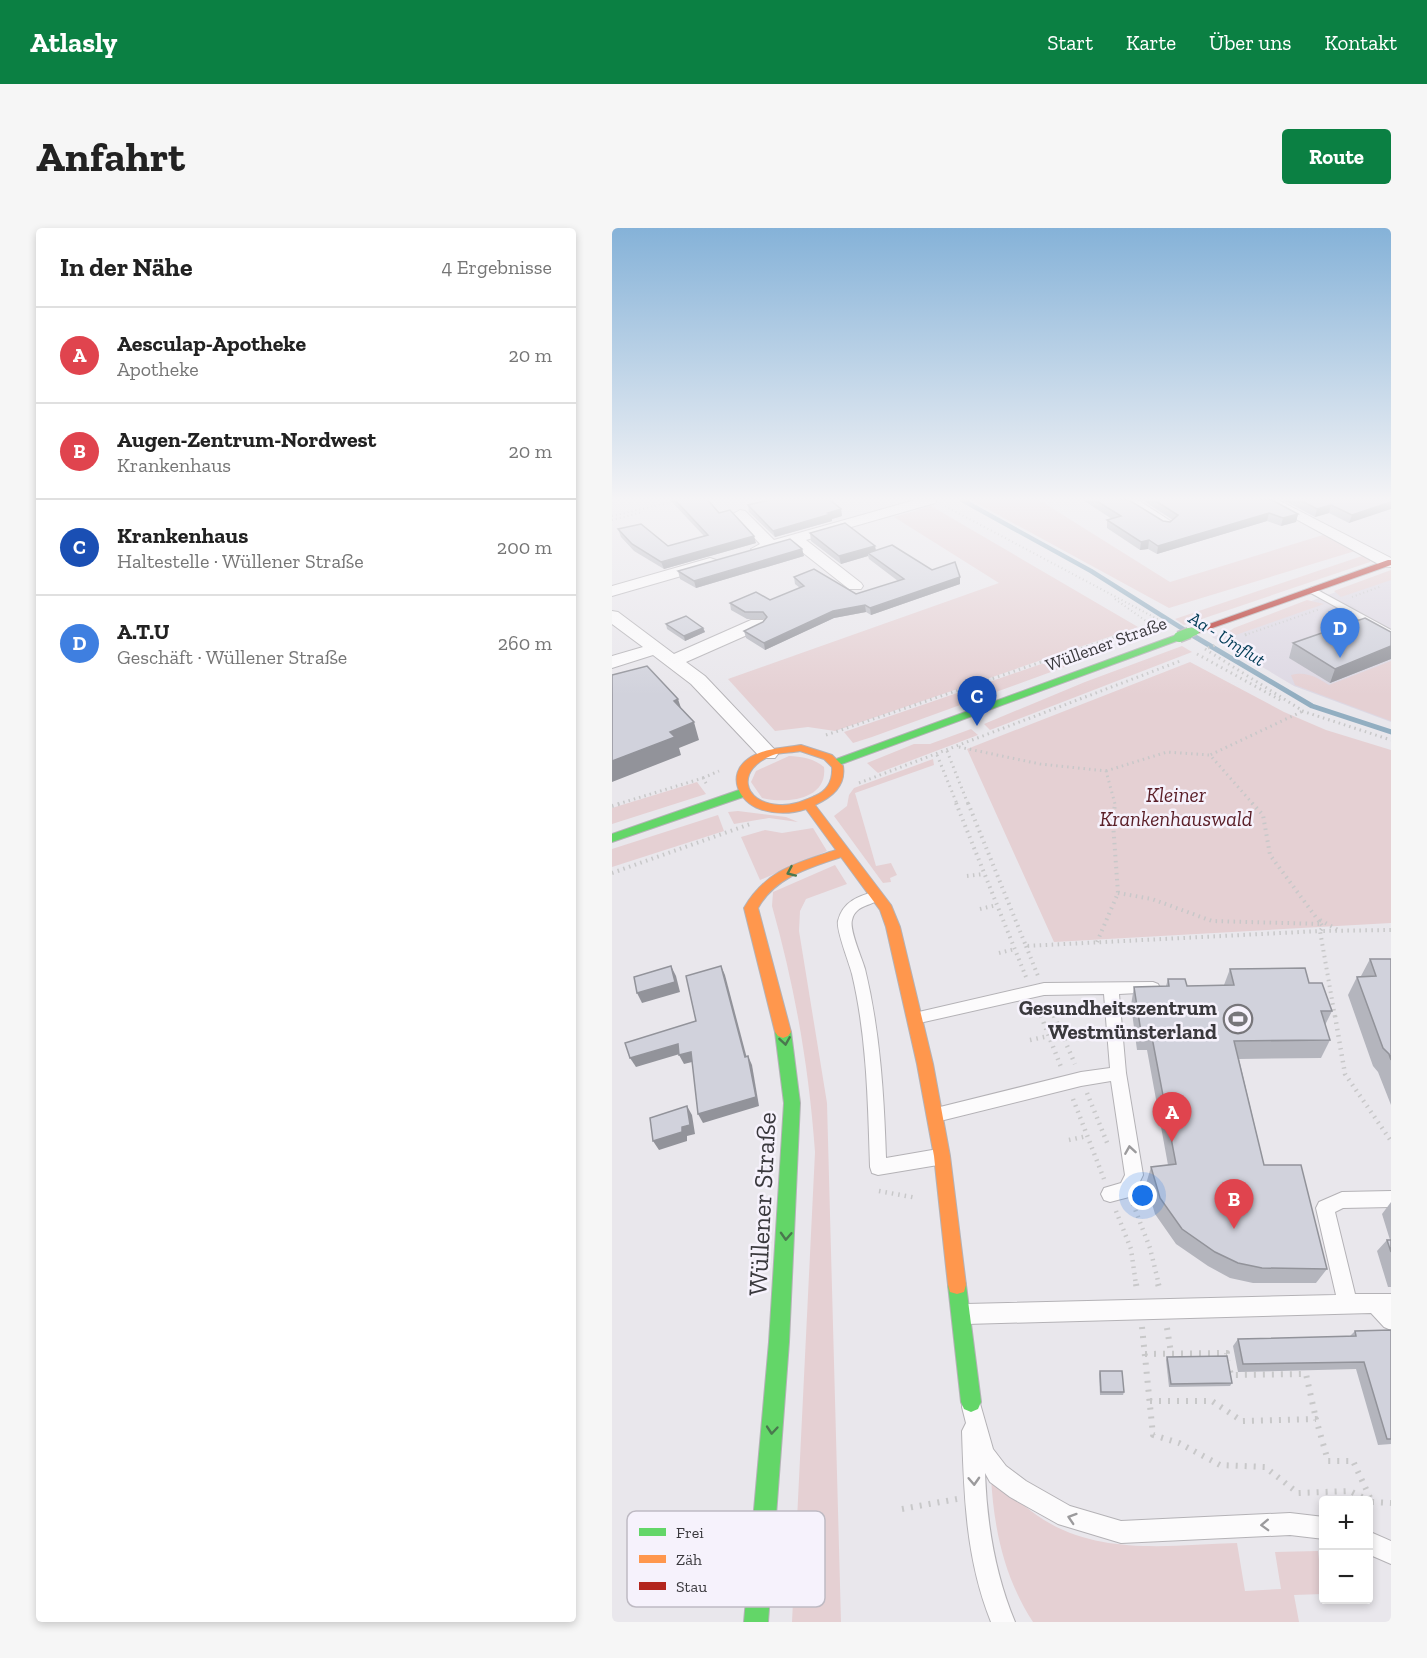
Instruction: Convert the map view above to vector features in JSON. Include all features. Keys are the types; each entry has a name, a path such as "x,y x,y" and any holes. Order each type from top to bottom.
{"main road":[{"name":"Wüllener Straße","path":"835,763 1381,565"},
{"path":"801,748 827,756 835,763 838,771 837,781 832,790 809,805 785,809 762,807 750,802 742,793 739,785 741,776 748,766 768,754 801,748"},
{"path":"612,838 742,793"},
{"path":"809,805 845,850 886,908 893,927 915,1018 942,1156 971,1402"},
{"name":"Wüllener Straße","path":"765,1511 779,1342 792,1103 781,1017 751,908 753,897 769,883 845,850"},
{"name":"Wüllener Straße","path":"756,1622 757,1607"}],"street":[{"path":"612,591 703,565"},
{"path":"828,565 855,586"},
{"path":"612,616 723,702 768,754"},
{"path":"673,662 757,624"},
{"path":"612,662 656,649"}],"lane":[{"path":"1312,590 1391,634"},
{"path":"876,896 859,901 849,908 844,924 869,1034 876,1091 878,1167 942,1156"},
{"path":"1110,1194 1126,1190 1134,1175 1118,1073 1111,988"},
{"path":"915,1018 1044,989 1163,988"},
{"path":"934,1116 1081,1079 1118,1073"},
{"path":"1348,1304 1325,1208 1342,1200 1391,1199"},
{"path":"961,1314 1383,1303 1391,1320"},
{"path":"971,1402 984,1454 998,1474 1018,1489 1066,1516 1121,1532 1290,1524 1319,1528"},
{"path":"971,1402 976,1517 992,1594 1003,1622"},
{"path":"1373,1544 1391,1553"}],"path":[{"path":"818,738 1152,625 1105,591 1056,565"},
{"path":"1237,638 1391,583"},
{"path":"1218,644 1227,641"},
{"path":"1196,653 1303,711 1391,740"},
{"path":"852,787 1186,658"},
{"path":"1210,755 1303,711"},
{"path":"959,747 1031,763 1106,771 1164,751 1192,751 1210,755 1263,815 1270,855 1322,924 1320,931 1345,1074 1391,1141"},
{"path":"948,751 1113,1156"},
{"path":"703,778 726,769"},
{"path":"1097,942 1118,893 1113,823 1115,803 1106,771"},
{"path":"612,873 755,823"},
{"path":"967,876 984,874"},
{"path":"1118,893 1152,899 1212,921 1322,924"},
{"path":"980,909 997,905"},
{"path":"1317,918 1342,932"},
{"path":"1026,946 1320,931 1391,930"},
{"path":"999,953 1015,949"},
{"path":"1030,1040 1049,1036"},
{"path":"1070,1140 1087,1136"},
{"path":"1126,1190 1150,1248 1164,1308 1171,1353"},
{"path":"1145,1354 1227,1353 1231,1375 1306,1374 1328,1461 1353,1461 1368,1496"},
{"path":"1150,1401 1212,1401 1242,1421 1316,1419"},
{"path":"902,1509 963,1497"},
{"path":"1373,1501 1391,1503"}],"shaded area":[{"path":"1391,572 1391,722 1294,686 1212,637"}],"green space":[{"path":"970,565 1032,565 1138,627 835,731 808,727 775,731 728,679 999,583"},
{"path":"1090,565 1143,565 1170,582 1225,565 1309,565 1169,608"},
{"path":"1335,565 1361,565 1184,625 1175,619"},
{"path":"1391,570 1391,580 1341,597 1334,591"},
{"path":"1307,600 1324,604 1230,637 1224,635 1234,628"},
{"path":"1182,646 1192,652 990,730 984,724 1085,682"},
{"path":"1082,650 1092,657 872,737 853,743 844,732"},
{"path":"1391,661 1391,721 1295,685 1291,675 1311,676 1329,685"},
{"name":"Kleiner Krankenhauswald","path":"1190,662 1284,712 1326,730 1391,750 1391,923 1054,942 967,749"},
{"path":"971,729 978,735 878,773 867,763 914,744 930,744"},
{"path":"789,756 808,758 824,767 819,787 812,793 793,800 762,798 751,782 756,771"},
{"path":"933,759 934,765 855,793 876,866 891,863 897,875 890,878 891,882 883,883 834,816 847,806 849,795 854,788"},
{"path":"697,782 706,794 612,824 612,808"},
{"path":"738,811 786,817 798,822 769,818 734,824 728,812"},
{"path":"718,815 724,831 612,867 612,849"},
{"path":"813,828 827,851 760,880 741,837 765,830 782,833"},
{"path":"835,865 847,884 806,899 800,911 799,931 827,1103 841,1622 792,1622 793,1607 825,1607 825,1511 797,1511 815,1152 800,1028 788,967 772,906 773,892"},
{"path":"991,1477 1044,1520 1090,1539 1138,1546 1237,1543 1245,1591 1281,1589 1275,1552 1318,1551 1319,1594 1294,1595 1299,1622 1033,1622 1008,1570 1002,1553"}],"building":[{"path":"699,565 748,565 694,581 678,571"},
{"path":"885,565 924,565 932,570 946,565 956,565 960,577 870,608 865,605 833,611 764,643 744,631 763,622 767,617 763,612 745,612 730,603 756,592 770,600 804,586 794,577 814,569 856,594 904,579"},
{"path":"686,616 703,628 684,636 666,624"},
{"path":"1365,618 1391,632 1391,646 1335,669 1293,643"},
{"path":"647,666 678,699 674,701 694,722 670,732 675,737 612,761 612,675"},
{"path":"1370,959 1391,959 1391,1060 1383,1048 1357,977 1376,976"},
{"path":"671,966 675,982 637,993 634,977"},
{"path":"721,966 745,1057 748,1056 756,1097 698,1114 691,1052 679,1055 678,1044 630,1058 625,1043 696,1021 686,976"},
{"path":"1305,968 1309,983 1322,983 1332,1011 1321,1011 1330,1040 1234,1041 1264,1165 1301,1165 1327,1269 1262,1268 1238,1263 1215,1252 1182,1229 1160,1198 1151,1167 1176,1164 1151,1032 1141,1032 1134,987 1169,986 1168,979 1185,979 1187,986 1234,985 1230,969"},
{"path":"687,1106 690,1125 682,1127 682,1132 653,1141 650,1118"},
{"path":"1387,1240 1391,1240 1391,1252"},
{"path":"1391,1330 1391,1439 1387,1439 1364,1362 1243,1364 1238,1339 1356,1336 1355,1331"},
{"path":"1227,1356 1232,1383 1171,1384 1167,1357"},
{"path":"1100,1371 1122,1371 1124,1392 1101,1392"}],"waterway":[{"name":"Aa - Umflut","path":"1080,565 1183,629"},
{"name":"Aa - Umflut","path":"1192,635 1312,706 1391,732"}],"traffic: fast":[{"path":"1179,637 1195,631"},
{"path":"835,763 1179,637"},
{"path":"612,838 742,793"},
{"path":"765,1511 779,1342 792,1103 783,1032"},
{"path":"957,1285 971,1402"},
{"path":"756,1622 757,1607"}],"traffic: slow":[{"path":"801,748 828,757 837,766 837,780 830,791 823,797 801,807 780,810 762,806 749,798 742,786 742,774 750,763 769,753 801,748"},
{"path":"809,805 886,908 893,927 925,1064 942,1156 957,1285"},
{"path":"783,1032 751,908 758,896 778,877 791,870 845,851"}],"traffic: jam":[{"path":"1195,631 1382,565"}],"place":[{"name":"A.T.U","path":"1340,658"},
{"name":"Krankenhaus","path":"977,726"},
{"name":"Gesundheitszentrum Westmünsterland","path":"1238,1019"},
{"name":"Aesculap-Apotheke","path":"1172,1142"},
{"name":"Augen-Zentrum-Nordwest","path":"1234,1229"}]}
